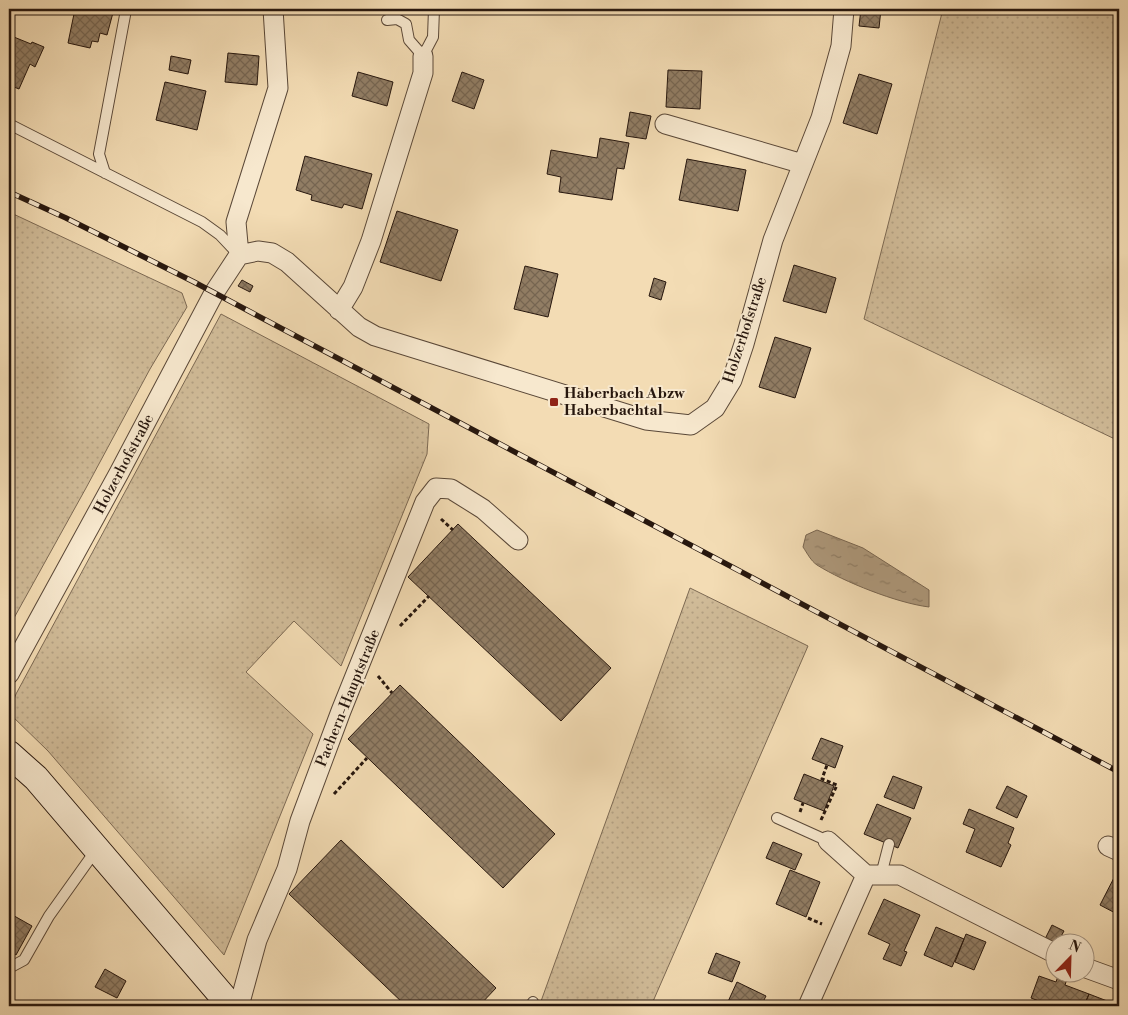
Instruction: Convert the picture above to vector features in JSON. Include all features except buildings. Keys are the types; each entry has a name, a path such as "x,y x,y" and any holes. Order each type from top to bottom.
{"main road":[{"path":"9,754 36,778 231,1006"}],"street":[{"path":"239,255 236,222 278,88 273,9"},
{"name":"Holzerhofstraße","path":"9,674 119,473 214,293 239,255 258,251 272,253 287,262 358,327 375,336 646,420 691,424 716,408 732,380 773,240 821,118 841,46 844,9"},
{"path":"339,310 353,287 371,241 423,73 423,56"},
{"path":"665,124 803,164"},
{"name":"Pachern-Hauptstraße","path":"238,1006 257,940 287,869 300,821 341,711 425,502 436,488 451,489 483,509 518,540"},
{"path":"828,841 873,875 900,875 1046,949"},
{"path":"808,1006 873,875"},
{"path":"1096,972 1119,980"}],"lane":[{"path":"387,20 398,19 406,24 410,40 423,56 433,37 434,9"},
{"path":"105,173 98,154 126,10"},
{"path":"9,124 202,222 220,235 239,255"},
{"path":"777,818 828,841"},
{"path":"873,875 889,844"},
{"path":"9,968 24,960 49,916 96,849"}],"path":[{"path":"827,765 822,779 837,785 817,828 828,841"}],"shaded area":[{"path":"943,9 1119,9 1119,441 864,319"},
{"path":"9,212 182,293 187,307 150,369 9,627"},
{"path":"221,314 429,424 427,454 341,666 294,621 246,672 313,734 224,955 48,751 9,713 16,694"},
{"path":"690,588 808,646 651,1006 545,1006 540,1004"}],"water":[{"path":"817,530 863,548 929,590 929,607 916,605 871,591 828,572 817,565 803,547 806,535"}],"railway":[{"path":"9,192 66,218 194,282 1119,772"}],"place":[{"name":"Haberbach Abzw Haberbachtal","path":"554,402"}]}
